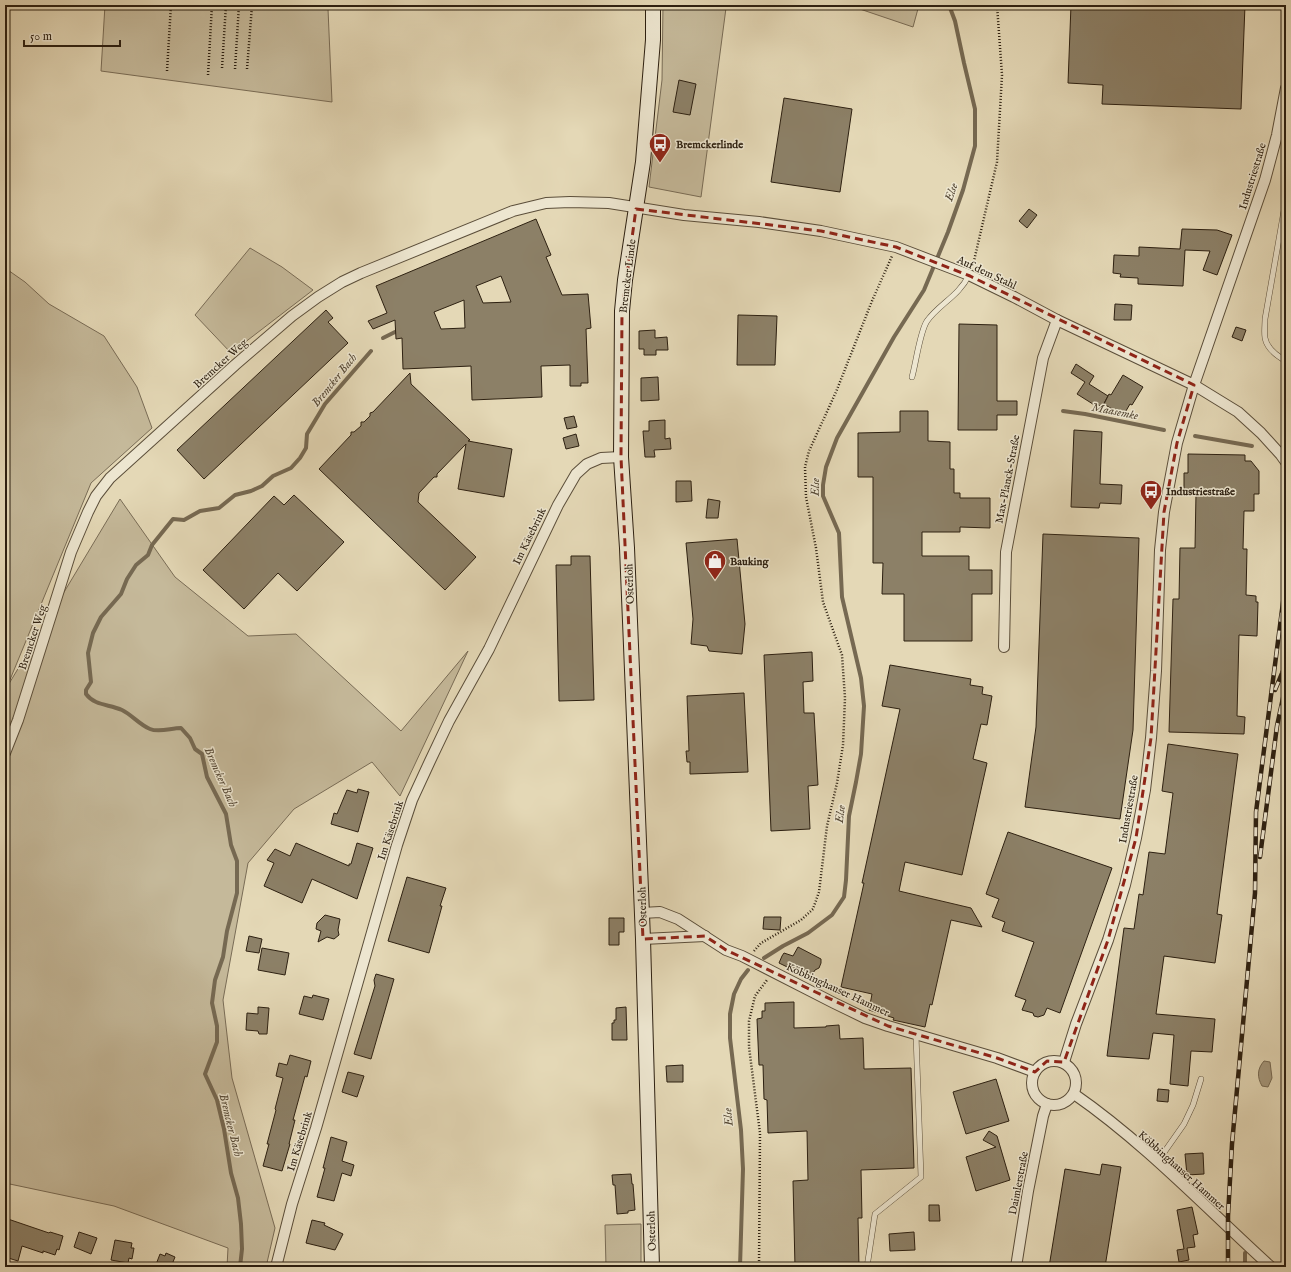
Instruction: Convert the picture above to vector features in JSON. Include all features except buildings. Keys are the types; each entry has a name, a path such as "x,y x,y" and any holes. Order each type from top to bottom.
{"main road":[{"name":"Bremcker Linde","path":"627,548 621,457 622,311 625,280 643,162 653,40 653,5"},
{"name":"Osterloh","path":"627,548 643,939 652,1267"}],"street":[{"name":"Industriestraße","path":"1064,1062 1076,1024 1110,933 1125,885 1145,790 1156,671 1160,550 1164,512 1177,443 1194,384 1265,180 1277,135 1286,88"},
{"name":"Bremcker Weg","path":"5,753 18,720 71,552 96,496 110,478 235,365 292,316 342,282 486,221 514,211 546,203 593,202 609,203 636,208"},
{"name":"Auf dem Stahl","path":"636,208 684,216 759,222 821,231 896,247 945,266 1014,297 1057,320 1194,384 1238,412 1261,433 1286,462"},
{"name":"Max-Planck-Straße","path":"1004,647 1006,552 1043,358 1057,320"},
{"name":"Im Käsebrink","path":"276,1267 292,1204 316,1128 397,845 412,800 449,721 489,649 558,505 576,474 587,464 601,458 621,457"},
{"name":"Köbbinghauser Hammer","path":"642,913 660,912 678,919 726,950 742,956 865,1018 997,1058 1035,1072"},
{"path":"643,939 705,936"},
{"path":"1056,1060 1064,1062 1070,1066 1074,1072 1077,1080 1077,1087 1069,1100 1062,1104 1055,1106 1047,1104 1037,1097 1034,1091 1032,1078 1040,1066 1047,1061 1056,1060"},
{"name":"Köbbinghauser Hammer","path":"1074,1094 1158,1161 1271,1267"},
{"name":"Daimlerstraße","path":"1016,1267 1028,1191 1047,1104"}],"lane":[{"path":"1286,199 1265,319 1265,338 1271,350 1286,361"},
{"path":"912,377 924,329 928,320 963,285 969,276"},
{"path":"867,1267 875,1214 921,1178 916,1034"},
{"path":"1158,1161 1184,1124 1193,1105 1201,1079"},
{"path":"5,1264 13,1267"},
{"path":"74,1267 87,1267"}],"path":[{"path":"167,70 171,5"},
{"path":"208,75 212,5"},
{"path":"218,5 286,7"},
{"path":"222,68 226,5"},
{"path":"234,69 239,5"},
{"path":"969,276 997,162 1002,75 997,5"},
{"path":"247,69 252,6"},
{"path":"749,960 754,950 761,943 801,920 813,909 818,892 827,826 837,783 843,745 845,698 842,655 823,602 816,548 806,497 806,467 809,451 836,392 887,267"},
{"path":"759,1267 760,1133 749,1047 749,1021 755,996 774,972"}],"highlighted area":[{"path":"636,209 821,231 896,247 970,276 1194,385 1177,443 1164,512 1151,738 1136,838 1108,940 1064,1062 1047,1061 1035,1072 997,1058 888,1026 726,950 705,936 643,939 621,457 622,311"}],"shaded area":[{"path":"105,5 329,5 332,102 101,71"},
{"path":"663,5 733,5 726,8 701,197 649,187 662,80"},
{"path":"848,5 919,5 913,27"},
{"path":"250,248 282,267 313,290 231,353 195,315"},
{"path":"5,268 25,282 49,304 104,336 137,387 152,428 91,483 7,687 120,499 175,577 248,636 296,634 401,731 468,651 400,796 372,762 294,809 248,863 223,1000 232,1078 275,1228 266,1267 227,1267 228,1248 114,1206 5,1183"},
{"path":"1264,1061 1270,1062 1272,1078 1268,1087 1262,1086 1259,1079 1259,1070"},
{"path":"641,1224 641,1267 606,1267 605,1225"}],"waterway":[{"name":"Else","path":"764,958 808,933 832,915 844,897 849,816 861,754 864,706 861,678 842,597 839,533 823,496 823,485 826,467 837,438 894,337 924,290 948,232 963,190 975,146 975,109 955,21 949,5"},
{"name":"Bremcker Bach","path":"383,338 399,330"},
{"name":"Bremcker Bach","path":"240,1267 242,1249 238,1198 231,1173 224,1129 217,1100 205,1074 217,1042 217,1026 212,1003 215,980 223,957 227,931 237,893 237,861 231,845 226,814 207,777 202,754 195,749 190,738 181,728 161,730 150,729 122,710 98,703 86,694 86,690 91,682 88,653 93,633 101,617 121,594 127,579 136,565 148,555 152,545 173,519 184,520 200,511 219,508 235,495 251,491 262,486 273,476 291,468 306,448 307,434 325,404 371,351"},
{"name":"Maasemke","path":"1063,411 1164,430"},
{"name":"Maasemke","path":"1195,436 1252,446"},
{"name":"Else","path":"740,1267 743,1169 741,1130 730,1038 730,1014 734,994 741,979 748,970"},
{"path":"1245,1253 1245,1267"}],"railway":[{"path":"1228,1267 1228,1216 1232,1144 1255,893 1256,812 1286,579"},
{"path":"1275,690 1286,664"},
{"path":"1260,857 1277,726 1286,684"}],"place":[{"name":"Bremckerlinde","path":"660,164"},
{"name":"Industriestraße","path":"1151,510"},
{"name":"Bauking","path":"715,580"}]}
